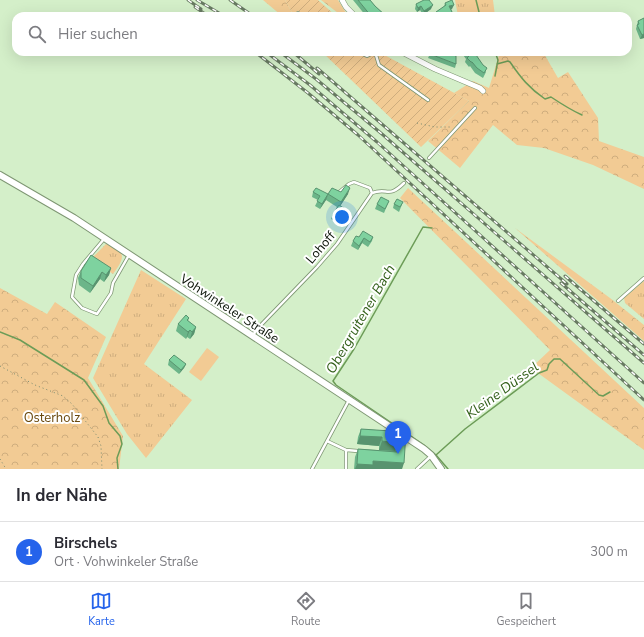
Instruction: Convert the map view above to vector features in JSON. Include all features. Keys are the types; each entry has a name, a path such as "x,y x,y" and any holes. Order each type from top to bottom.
{"street":[{"path":"342,0 350,12"},
{"path":"410,56 435,69 480,88 483,93"},
{"name":"Vohwinkeler Straße","path":"0,175 74,218 423,448 431,455 441,469"}],"lane":[{"path":"376,56 379,65 428,100"},
{"path":"429,158 475,108"},
{"path":"335,194 354,182 370,188 372,193 378,190 388,193 397,190 404,183"},
{"name":"Lohoff","path":"253,336 259,327 317,268 337,244 372,193"},
{"path":"104,238 76,275 72,297 82,308 97,314 111,294 113,283 129,255"},
{"path":"618,301 644,278"},
{"path":"312,469 349,399"},
{"path":"327,440 346,450 360,451"},
{"path":"346,450 346,469"},
{"path":"417,469 431,455"}],"path":[{"path":"417,123 435,127 459,126"},
{"path":"0,366 35,385 63,396 72,404 98,437 101,446 102,469"},
{"path":"0,459 6,469"}],"green space":[{"path":"263,0 285,0 292,12 277,12"},
{"path":"285,0 318,0 332,12 292,12"},
{"path":"321,0 338,0 346,12 337,12"},
{"path":"455,0 493,0 494,12 457,12"},
{"path":"326,56 386,56 469,101 421,147"},
{"path":"499,56 545,56 558,78 568,72 598,118 599,141 644,157 644,189 593,165 544,148 517,145 493,125 460,168 428,141 469,101 454,93 473,81 489,88"},
{"path":"408,188 644,408 644,450 531,368 550,350 400,198"},
{"path":"515,228 644,325 644,341"},
{"path":"106,244 118,250 122,256 120,264 113,274 91,259"},
{"path":"141,270 186,299 144,364 192,400 146,458 127,434 93,378"},
{"path":"644,281 644,319 625,303 624,298"},
{"name":"Osterholz","path":"0,288 47,314 55,302 106,337 88,378 123,436 119,469 0,469"},
{"path":"207,348 219,357 201,381 189,372"}],"building":[{"path":"358,0 370,0 382,12 368,12"},
{"path":"424,0 429,0 433,5 424,11 421,6 418,8 416,4"},
{"path":"452,0 454,5 449,6 452,12 436,12 446,5 445,3"},
{"path":"644,18 644,34 642,35 637,25 639,24 638,21"},
{"path":"435,56 456,56 456,64"},
{"path":"469,56 477,56 487,68 484,73 477,68 467,58"},
{"path":"346,185 350,188 341,202 328,194 332,188 341,192"},
{"path":"316,188 328,194 322,204 317,201 320,196 313,192"},
{"path":"381,197 389,201 385,209 377,204"},
{"path":"397,199 403,202 400,207 394,204"},
{"path":"339,205 345,209 339,218 333,214"},
{"path":"363,231 373,237 370,242 364,238 359,246 353,241 356,236 359,237"},
{"path":"91,255 111,268 106,275 102,272 93,286 81,278 81,271"},
{"path":"186,315 189,318 187,320 196,327 192,332 190,330 188,332 178,324"},
{"path":"174,355 186,364 181,370 169,360"},
{"path":"361,429 406,432 404,463 373,461 373,465 357,464 358,449 397,452 398,443 382,441 382,437 360,436"}],"waterway":[{"name":"Obergruitener Bach","path":"476,0 479,12"},
{"name":"Obergruitener Bach","path":"495,76 498,60 496,56"},
{"path":"497,64 508,61 510,62 518,73 539,95 545,99 551,97 582,115"},
{"name":"Obergruitener Bach","path":"432,228 423,227 354,349 333,381 336,385 424,445 436,455"},
{"path":"0,332 20,340 84,380 103,406 109,423 120,436 122,444 117,458 118,469"},
{"name":"Kleine Düssel","path":"448,469 436,455 465,429 539,373 547,370 549,364 554,359 560,359 599,395 603,396 610,392"}],"railway":[{"path":"188,0 201,9"},
{"path":"197,0 217,12"},
{"path":"230,0 247,12"},
{"path":"195,7 202,12"},
{"path":"260,56 308,93 358,135 644,400"},
{"path":"271,56 310,85 377,142 644,383"},
{"path":"285,56 316,79 382,134 644,363"},
{"path":"298,56 319,74"},
{"path":"317,68 567,284"},
{"path":"565,276 644,344"},
{"path":"561,283 644,355"}],"place":[{"name":"Birschels","path":"398,454"}]}
